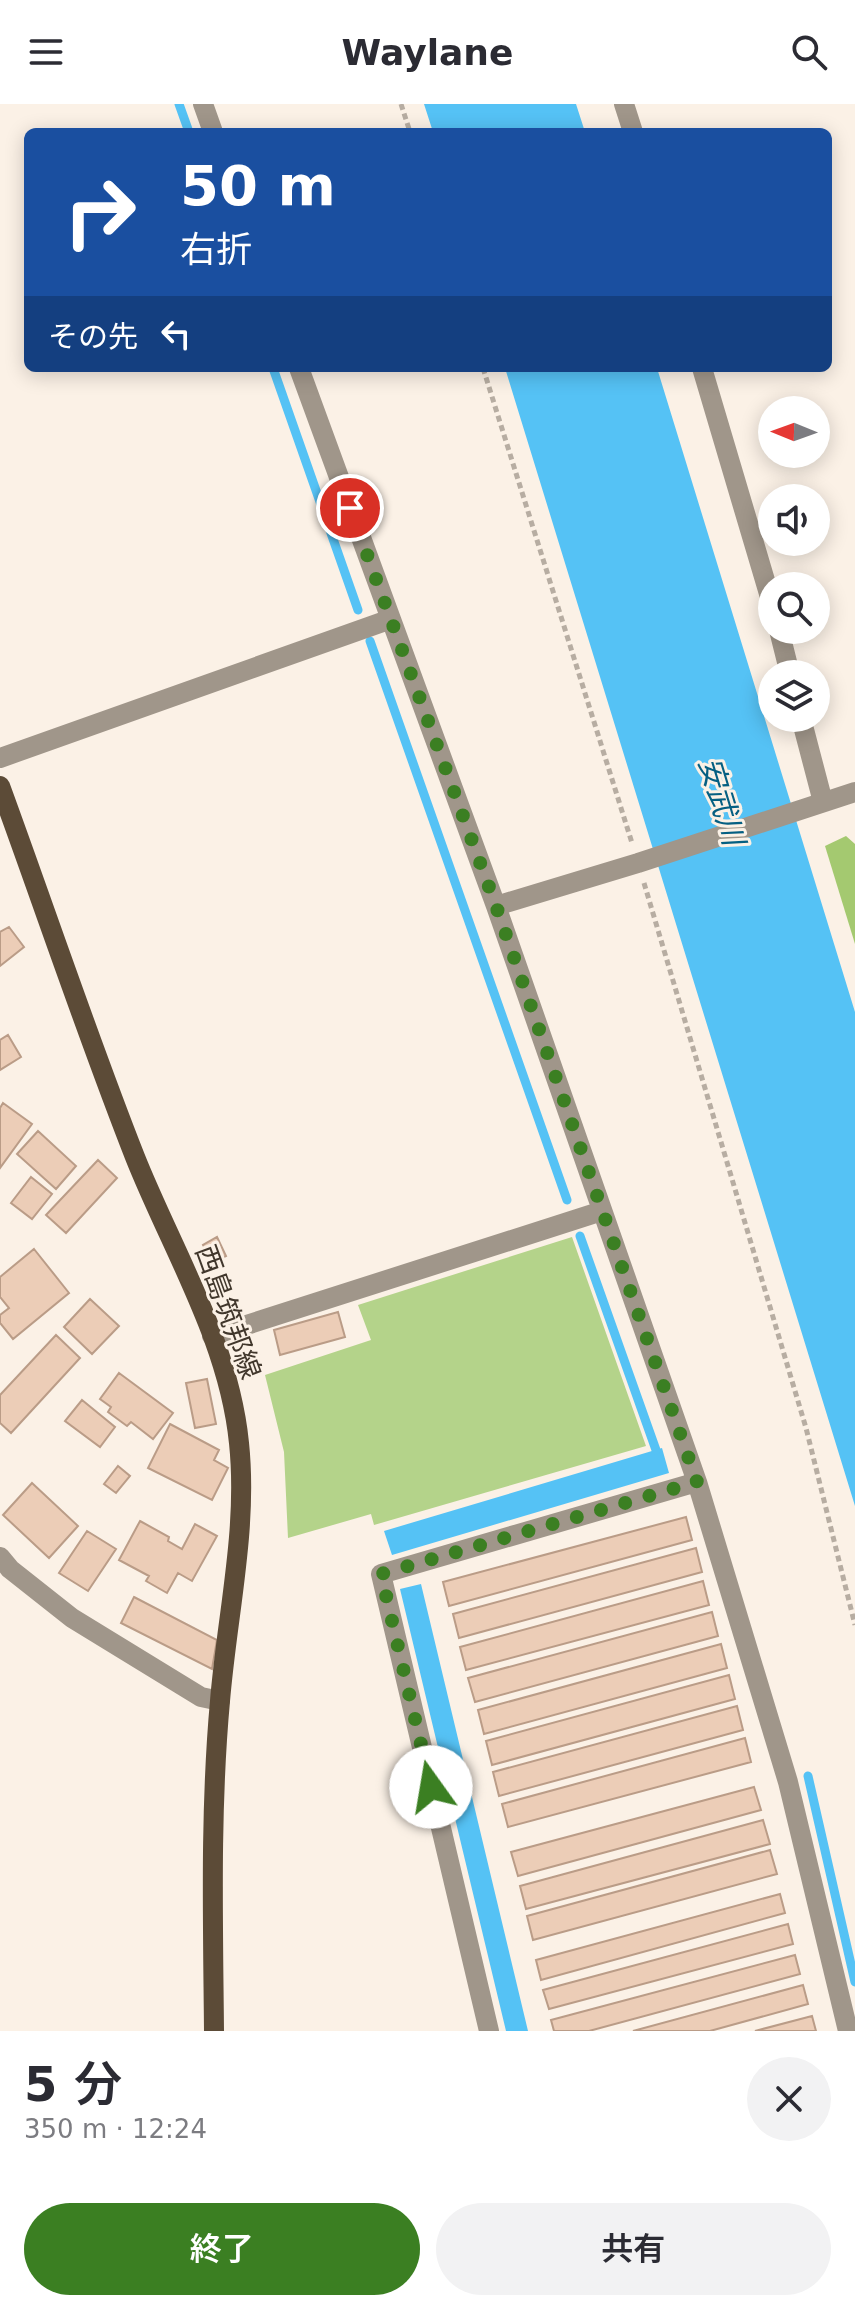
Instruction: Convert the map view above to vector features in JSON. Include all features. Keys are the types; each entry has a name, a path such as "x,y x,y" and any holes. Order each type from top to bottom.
{"main road":[{"name":"西島筑邦線","path":"0,786 135,1157 212,1336 239,1439 242,1487 239,1540 220,1701 212,1850 214,2031"}],"street":[{"path":"203,104 212,128"},
{"path":"624,104 632,128"},
{"path":"300,372 496,906 697,1482 788,1782 848,2031"},
{"path":"703,372 763,572"},
{"path":"0,758 391,619"},
{"path":"803,732 815,805"},
{"path":"496,906 815,805 853,798"},
{"path":"212,1336 602,1211"},
{"path":"489,2031 381,1574 697,1482"},
{"path":"0,1557 10,1569 72,1618 201,1697 220,1701"}],"path":[{"path":"401,104 409,128"},
{"path":"484,372 638,863 806,1428 855,1625"}],"green space":[{"path":"846,836 855,844 855,944 825,846"},
{"path":"572,1237 646,1446 374,1525 371,1514 288,1538 284,1452 265,1375 371,1340 358,1305"}],"water":[{"path":"424,104 576,104 584,128 432,128"},
{"name":"安武川","path":"506,372 658,372 758,697 758,732 769,732 855,1012 855,1506"},
{"path":"662,1448 669,1473 392,1555 384,1531"},
{"path":"421,1584 528,2031 506,2031 400,1589"}],"building":[{"path":"9,927 24,947 0,966 0,932"},
{"path":"8,1035 21,1057 0,1070 0,1040"},
{"path":"3,1103 32,1124 0,1168 0,1108"},
{"path":"38,1131 76,1166 56,1189 17,1154"},
{"path":"98,1160 117,1178 66,1233 46,1215"},
{"path":"31,1177 52,1194 32,1219 11,1203"},
{"path":"217,1237 226,1256 212,1263 203,1245"},
{"path":"34,1249 69,1293 13,1339 0,1323 0,1315 9,1308 0,1297 0,1277"},
{"path":"90,1299 119,1326 92,1354 64,1327"},
{"path":"338,1312 345,1337 280,1355 274,1330"},
{"path":"56,1335 80,1358 11,1433 0,1423 0,1395"},
{"path":"119,1373 173,1413 153,1439 131,1422 127,1426 108,1412 111,1407 100,1399"},
{"path":"207,1379 216,1424 195,1428 186,1383"},
{"path":"82,1400 115,1427 100,1447 65,1421"},
{"path":"170,1424 219,1450 214,1460 228,1468 212,1500 148,1468"},
{"path":"118,1466 130,1476 116,1493 104,1484"},
{"path":"32,1483 78,1526 49,1558 3,1515"},
{"path":"686,1517 692,1540 449,1606 443,1582"},
{"path":"140,1521 169,1537 168,1541 182,1549 195,1524 217,1536 192,1581 178,1573 167,1593 146,1581 149,1576 119,1560"},
{"path":"87,1531 116,1549 88,1591 59,1573"},
{"path":"696,1548 702,1572 459,1638 453,1614"},
{"path":"703,1581 709,1605 466,1670 460,1647"},
{"path":"134,1597 217,1640 212,1669 121,1623"},
{"path":"712,1612 718,1636 475,1702 468,1678"},
{"path":"721,1644 727,1668 484,1734 478,1710"},
{"path":"729,1675 735,1699 492,1765 486,1741"},
{"path":"737,1706 743,1730 499,1796 493,1772"},
{"path":"745,1738 751,1762 508,1827 502,1804"},
{"path":"754,1787 761,1810 518,1876 511,1852"},
{"path":"763,1820 770,1844 526,1909 520,1886"},
{"path":"770,1850 777,1874 533,1940 527,1916"},
{"path":"780,1894 785,1913 541,1980 536,1960"},
{"path":"788,1924 793,1944 549,2009 543,1990"},
{"path":"795,1955 800,1974 589,2031 554,2031 551,2020"},
{"path":"803,1985 808,2004 710,2031 633,2031"},
{"path":"812,2016 816,2031 755,2031"}],"waterway":[{"path":"179,104 188,128"},
{"path":"274,372 358,610"},
{"path":"370,641 567,1200"},
{"path":"580,1236 656,1450"},
{"path":"808,1776 855,1982"}],"route":[{"path":"350,508 496,906 697,1482 381,1574 431,1787"}]}
